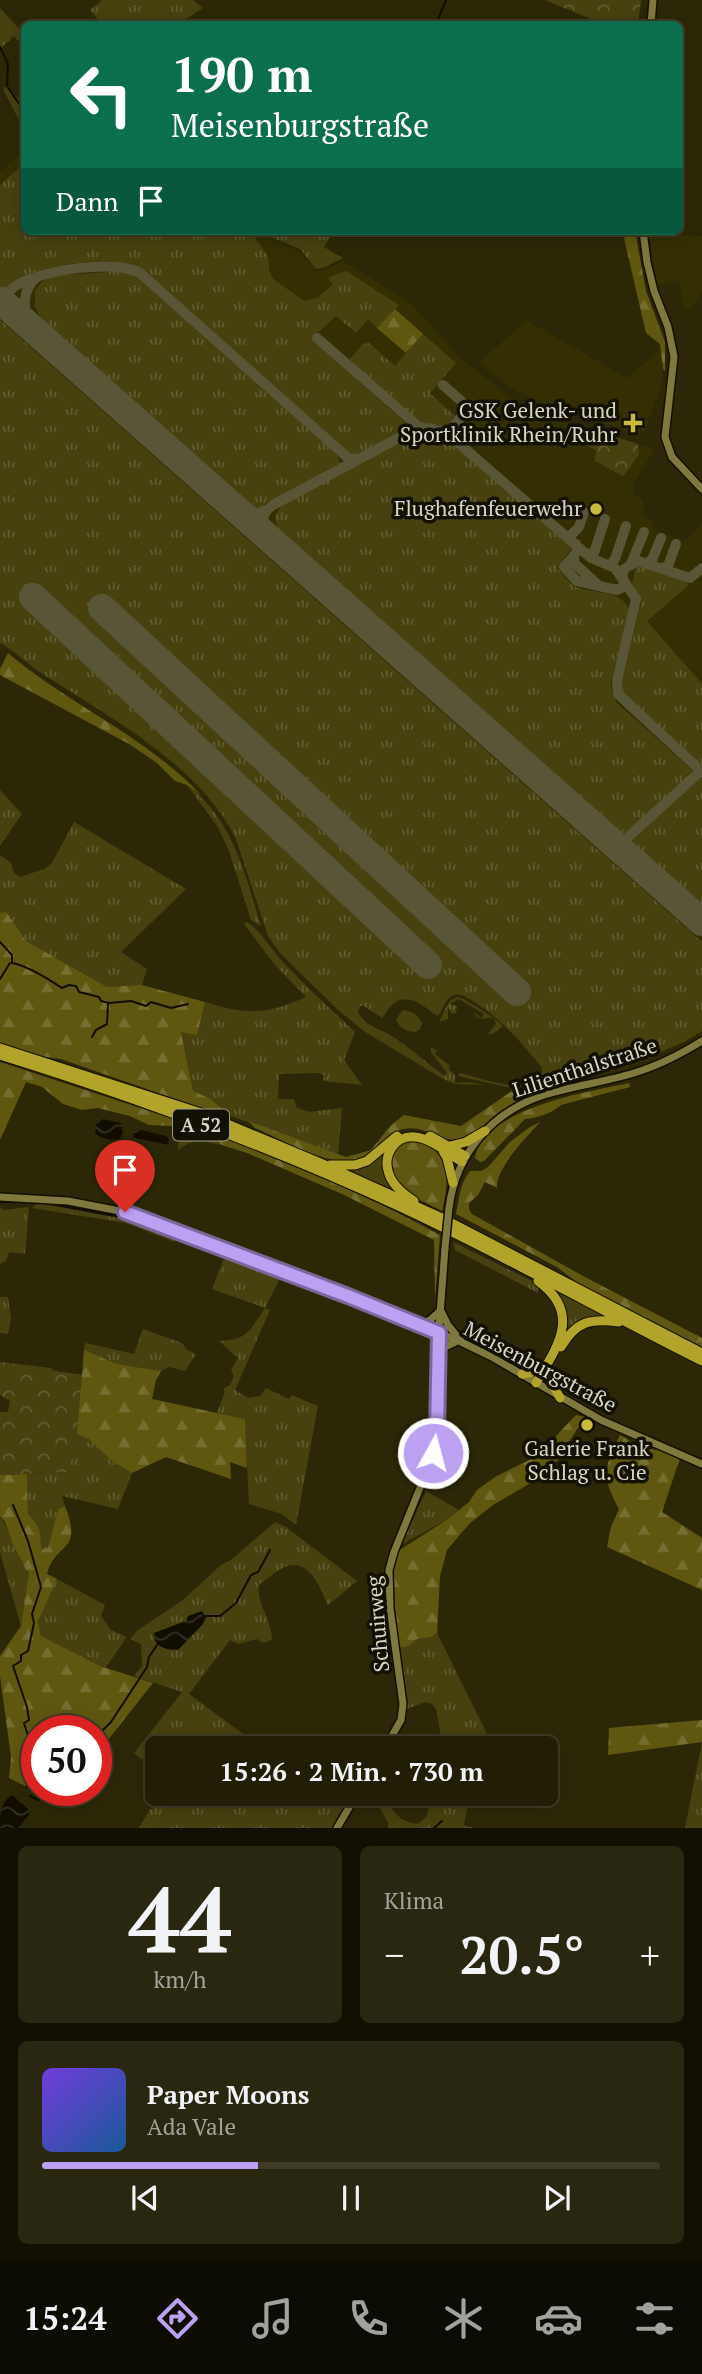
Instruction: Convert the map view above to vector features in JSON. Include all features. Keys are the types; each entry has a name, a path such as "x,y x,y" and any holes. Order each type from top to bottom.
{"highway":[{"name":"A 52","path":"0,1048 201,1114 325,1165 440,1217 702,1353"},
{"name":"A 52","path":"0,1055 170,1113 322,1171 408,1210 702,1361"},
{"path":"440,1217 403,1193 392,1180 387,1165 390,1149 406,1137 420,1138 446,1148 467,1142 485,1130"},
{"path":"325,1165 348,1166 361,1163 373,1157 394,1137 408,1132 421,1133 464,1159"},
{"path":"446,1148 453,1183"},
{"path":"514,1264 548,1289 562,1308 562,1334 547,1368 560,1398"},
{"path":"538,1384 565,1341 578,1326 597,1320 625,1322"},
{"path":"522,1374 547,1368"}],"main road":[{"path":"651,21 653,0"},
{"path":"644,235 649,272 670,334 674,357 665,437 672,457 702,489"},
{"name":"Lilienthalstraße","path":"439,1333 453,1183 464,1159 485,1130 528,1101 648,1069 702,1041"},
{"name":"Meisenburgstraße","path":"0,1197 68,1201 125,1212 420,1324 522,1374 560,1398 623,1431 702,1464"},
{"path":"420,1324 430,1320 440,1310 459,1341 437,1354"},
{"name":"Schuirweg","path":"392,1736 401,1720 403,1704 390,1608 389,1570 433,1453 438,1418 439,1333"},
{"path":"337,1828 350,1806"}],"shaded area":[{"path":"21,153 21,235 263,235 298,251 315,271 323,271 343,261 411,303 460,358 514,400 538,412 654,449 633,485 633,493 643,500 644,517 652,521 653,529 685,541 702,523 702,1033 649,1060 613,1072 583,1079 570,1077 553,1081 549,1071 500,1015 462,992 420,1000 296,971 268,936 236,839 204,793 182,771 132,732 39,672 0,643 0,172"},
{"path":"649,235 702,236 702,292 691,309 683,308 679,280 657,286"},
{"path":"526,320 627,378 661,349 661,386 644,433 637,434 542,404 512,388 479,363"}],"green space":[{"path":"102,0 193,0 203,8 183,21 99,21 90,10"},
{"path":"545,0 641,0 638,21 596,21"},
{"path":"0,8 21,31 21,44 14,36 1,48"},
{"path":"8,86 17,98 21,95 21,124 3,89"},
{"path":"21,166 21,235 253,235 268,256 273,279 304,301 317,298 333,284 328,278 346,271 399,305 377,328 368,319 356,333 336,316 311,339 408,425 407,429 358,455 349,453 143,270 131,265 100,262 48,268 18,279 0,294 0,185"},
{"path":"268,235 331,235 324,247 343,258 316,269 300,249"},
{"path":"636,235 646,291 665,342 665,371 660,344 646,333 624,238"},
{"path":"121,271 136,276 337,454 340,464 256,509 41,319 35,306 35,292 41,282 54,276"},
{"path":"395,309 423,334 406,353 377,328"},
{"path":"0,320 702,942 702,1031 684,1042 634,1063 596,1073 552,1077 553,1082 507,1087 458,1076 460,1073 511,1085 541,1079 542,1068 519,1041 494,1016 467,998 454,995 446,1001 438,1016 422,1005 404,999 391,1006 382,1018 360,1006 358,1012 364,1021 397,1039 445,1076 447,1073 431,1052 431,1047 437,1051 435,1054 449,1065 455,1075 455,1083 486,1085 455,1084 365,1032 338,1010 280,953 268,936 236,839 220,812 200,788 151,745 0,643"},
{"path":"423,334 456,363 430,393 455,416 446,427 420,422 349,360 363,344 369,343 395,366"},
{"path":"580,426 638,444 639,455 623,476 595,461 596,450 578,442"},
{"path":"431,433 456,444 572,547 557,568 573,584 578,588 614,595 625,603 629,610 611,682 612,693 617,703 702,779 702,904 277,527 275,517 282,504 405,440"},
{"path":"642,566 685,581 689,585 647,621 702,684 702,766 627,699 623,692 622,683 641,602 632,584 636,568"},
{"path":"8,653 56,689 157,756 202,796 187,785 175,781 157,763 129,744 0,675"},
{"path":"187,785 216,814 226,831 243,868 261,926 251,920 229,851 218,827"},
{"path":"0,790 22,814 0,846"},
{"path":"74,822 186,889 121,952 147,969 142,985 107,987 26,941 6,912 0,913 0,855 11,863 14,873 20,877 44,869 52,863"},
{"path":"6,912 26,941 107,987 142,985 205,1002 197,1035 181,1032 193,1091 211,1099 227,1117 61,1059 39,1056 0,1043 0,913"},
{"path":"247,922 258,931 292,972 355,1032 344,1060 362,1085 323,1081 324,1075 318,1073 279,1074 278,1099 294,1099 297,1108 309,1112 342,1108 338,1154 228,1115 211,1099 193,1092 181,1031 197,1034 205,1002 232,1009 256,1011 279,1007 306,997 275,965 244,924"},
{"path":"457,997 494,1018 481,1019 484,1014 459,999 449,1004 457,1006 456,1013 452,1014 448,1007 448,1019 439,1022 448,1004"},
{"path":"403,1010 412,1012 419,1018 422,1023 420,1029 412,1032 399,1025 396,1019"},
{"path":"494,1018 503,1026 493,1034 488,1034 496,1024"},
{"path":"0,1062 177,1120 174,1126 149,1125 130,1116 98,1108 82,1110 63,1104 42,1087 26,1082 0,1140"},
{"path":"564,1083 511,1105 466,1137 453,1140 419,1129 403,1129 392,1135 371,1155 354,1161 340,1161 310,1153 255,1128 248,1121 346,1157 371,1150 390,1126 404,1115 461,1126 512,1091"},
{"path":"629,1083 630,1087 561,1105 544,1115 525,1119 484,1161 480,1162 475,1158 483,1141 497,1126 517,1115 540,1105 589,1091"},
{"path":"177,1120 193,1125 192,1129 207,1137 210,1135 222,1145 194,1142 178,1150 179,1133 174,1126"},
{"path":"540,1122 506,1162 497,1188 485,1182 478,1195 469,1203 472,1214 702,1338 702,1347 578,1283 557,1267 456,1214 462,1186 470,1171 481,1171 488,1167 510,1142"},
{"path":"210,1135 239,1142 306,1170 440,1235 435,1300 434,1240 342,1194 222,1145"},
{"path":"415,1139 435,1151 445,1168 446,1188 442,1211 402,1188 391,1169 394,1149 399,1144"},
{"path":"387,1148 398,1193 344,1168"},
{"path":"37,1203 130,1220 175,1237 174,1242 126,1223 32,1208"},
{"path":"29,1207 25,1254 9,1252 6,1261 0,1264 0,1208 4,1210"},
{"path":"453,1242 538,1284 538,1293 455,1250"},
{"path":"225,1256 281,1276 265,1308 212,1289"},
{"path":"550,1287 609,1319 595,1318 557,1348 564,1332"},
{"path":"0,1297 8,1297 11,1319 8,1334 0,1333"},
{"path":"265,1308 270,1310 235,1390 248,1398 260,1396 266,1388 289,1399 292,1395 318,1406 296,1525 282,1514 249,1504 245,1419 217,1413 224,1388 230,1385 234,1376 231,1370 238,1358 219,1341 236,1339 247,1333"},
{"path":"143,1329 182,1343 187,1350 196,1354 185,1371 169,1367 161,1371 117,1364 84,1350 85,1343 134,1354"},
{"path":"84,1350 117,1364 161,1371 152,1399 245,1419 247,1468 230,1462 231,1479 166,1457 132,1473 113,1462 89,1439 77,1434 54,1371 82,1375"},
{"path":"0,1362 82,1375 77,1434 69,1472 0,1475 0,1412 8,1412 10,1401 0,1395"},
{"path":"576,1415 585,1417 554,1465 470,1523 447,1550 440,1576 437,1633 431,1637 417,1639 408,1646 395,1648 391,1571 398,1551 448,1519 469,1502 477,1490 495,1477 537,1456"},
{"path":"77,1434 89,1439 113,1462 132,1473 118,1509 62,1496 65,1506 58,1509 48,1548 41,1550 39,1530 28,1514 27,1474 69,1472"},
{"path":"620,1435 641,1447 681,1455 662,1512 702,1538 702,1590 607,1547 611,1527 619,1509 609,1488 607,1472"},
{"path":"27,1474 28,1514 39,1530 41,1549 48,1548 58,1509 65,1506 70,1521 70,1540 56,1556 47,1574 57,1579 38,1622 41,1636 100,1666 153,1683 112,1735 112,1715 21,1715 21,1784 9,1778 11,1757 0,1676 0,1656 21,1626 29,1574 0,1516 0,1475"},
{"path":"426,1491 459,1510 401,1545"},
{"path":"0,1516 29,1576 21,1626 0,1552"},
{"path":"275,1522 286,1527 357,1581 328,1605 314,1577 302,1567 284,1567 259,1585 260,1599 272,1640 263,1643 257,1639 238,1644 230,1640 189,1694 246,1736 147,1736 182,1692 134,1676 142,1666 141,1644 130,1639 138,1630 183,1600 221,1565 231,1560","holes":["186,1621 203,1624 186,1639 154,1633"]},
{"path":"57,1579 105,1605 101,1616 111,1630 127,1637 106,1667 41,1636 38,1622"},
{"path":"437,1633 488,1736 441,1736 436,1709 432,1704 425,1702 407,1709 398,1647 420,1638 431,1637"},
{"path":"702,1720 702,1742 608,1755 609,1728"},
{"path":"145,1739 145,1762 134,1753"},
{"path":"702,1742 702,1828 685,1828"},
{"path":"155,1806 345,1808 333,1828 139,1828 150,1809"},
{"path":"379,1806 391,1806 400,1818 418,1824 426,1817 430,1806 468,1806 464,1825 475,1828 388,1828"}],"water":[{"path":"103,1119 121,1123 123,1132 120,1139 107,1139 95,1133 96,1125"},
{"path":"137,1129 166,1136 169,1145 135,1138 134,1131"},
{"path":"202,1611 206,1617 203,1624 178,1650 158,1645 154,1633 186,1621 188,1616"},
{"path":"12,1795 21,1806 28,1809 29,1815 18,1828 0,1828 3,1805"}],"waterway":[{"path":"437,21 446,0"},
{"path":"0,47 8,64 7,86 21,107"},
{"path":"0,942 12,955 12,963 44,976 62,988 76,986 79,992 99,997 101,1001 131,1001 146,1006 151,1002 171,1008 188,1004"},
{"path":"0,979 10,963"},
{"path":"92,1037 96,1030 107,1024 108,1004"},
{"path":"0,1202 18,1202"},
{"path":"47,1203 132,1219 276,1272"},
{"path":"13,1505 28,1541 41,1587 32,1614 34,1623 28,1651 21,1655 21,1661 13,1666 28,1715"},
{"path":"203,1616 220,1616 236,1603 251,1575 258,1572 270,1550"},
{"path":"112,1720 147,1667 149,1657 159,1642"},
{"path":"434,1828 442,1821"}],"taxiway":[{"path":"1,301 17,285 60,271 113,267 140,273 348,458 358,459"},
{"path":"33,330 29,324 25,302 28,288 37,277"},
{"path":"317,338 419,427 425,428"},
{"path":"443,385 468,407 448,434"},
{"path":"270,539 262,521 273,505 406,434 430,428 448,434 591,558 615,568 636,599 617,681 618,694 702,772"},
{"path":"239,512 251,516 266,510"},
{"path":"568,538 579,527 584,512"},
{"path":"586,554 594,553 605,519"},
{"path":"607,565 615,559 626,526"},
{"path":"631,564 644,532"},
{"path":"646,563 652,560 661,538"},
{"path":"576,544 577,552 564,567 577,581 617,590 623,587 624,580"},
{"path":"662,568 668,566 676,544"},
{"path":"574,555 574,563 597,584"},
{"path":"622,578 624,569 638,561 690,578 702,568"},
{"path":"617,847 701,771"},
{"path":"682,904 702,918"}],"runway":[{"path":"1,301 702,922"},
{"path":"33,597 428,965"},
{"path":"102,608 517,992"}],"place":[{"name":"GSK Gelenk- und Sportklinik Rhein/Ruhr","path":"633,423"},
{"name":"Flughafenfeuerwehr","path":"596,509"},
{"name":"Galerie Frank Schlag u. Cie","path":"587,1425"}],"route":[{"path":"125,1212 439,1333 437,1430 433,1453"}]}
